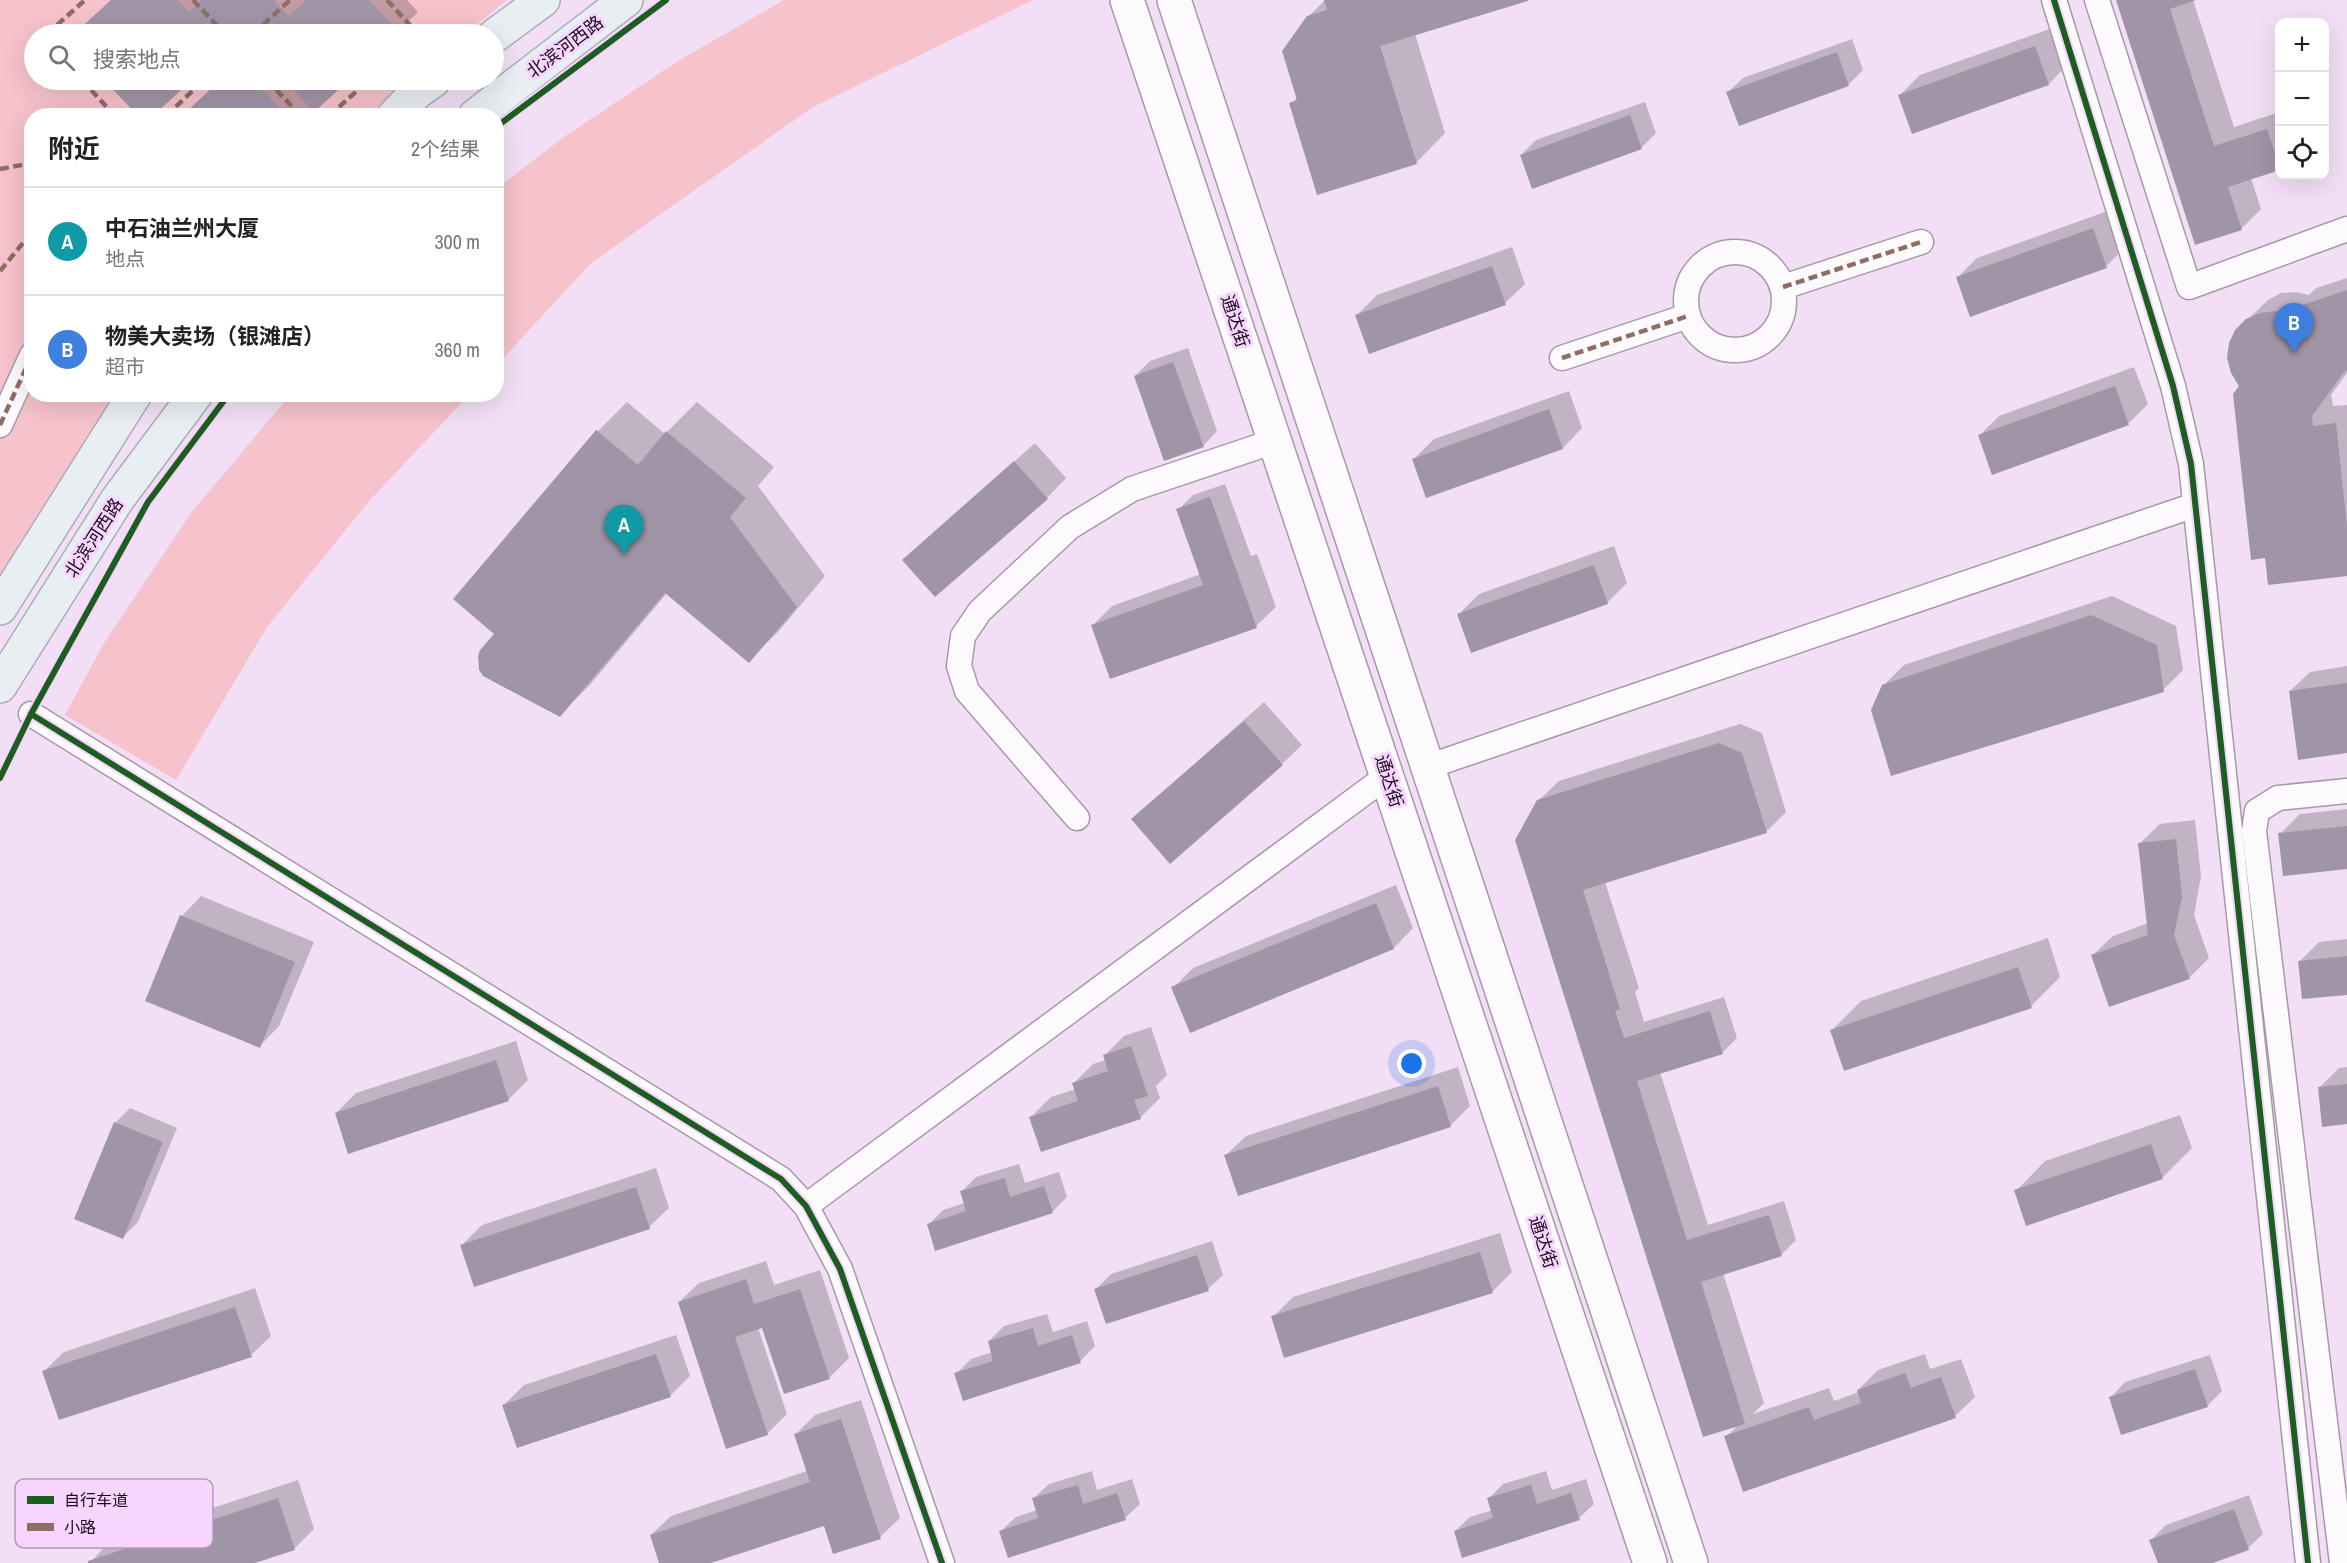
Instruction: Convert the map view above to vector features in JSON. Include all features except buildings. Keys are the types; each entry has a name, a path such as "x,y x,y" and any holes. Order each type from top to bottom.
{"main road":[{"path":"504,29 543,0"},
{"name":"北滨河西路","path":"485,108 626,0"},
{"name":"通达街","path":"1127,0 1650,1563"},
{"path":"1173,0 1691,1563"},
{"path":"402,108 420,90"},
{"path":"0,608 130,402"},
{"name":"北滨河西路","path":"0,686 117,500 190,402"}],"street":[{"path":"2054,0 2173,386 2191,464 2308,1563"},
{"path":"2097,0 2189,287 2347,229"},
{"path":"1783,287 1921,242"},
{"path":"1740,252 1759,257 1774,270 1783,287 1785,306 1779,324 1767,339 1750,349 1731,351 1712,345 1697,333 1688,316 1686,297 1691,278 1704,263 1721,254 1740,252"},
{"path":"1562,358 1688,316"},
{"path":"0,425 24,372"},
{"path":"1077,818 967,691 959,666 963,636 980,611 1070,526 1132,489 1275,441"},
{"path":"1427,767 2195,505"},
{"path":"31,714 781,1179 806,1206 840,1269 942,1563"},
{"path":"806,1206 1387,776"},
{"path":"2342,1563 2254,831 2257,811 2278,798 2347,791"}],"shaded area":[{"path":"0,0 507,0 477,24 24,24 24,90 398,90 377,108 24,108 24,402 131,402 0,608"},
{"path":"784,0 1033,0 813,107 591,263 504,357 504,183 564,137 678,61"},
{"path":"284,402 462,402 370,500 267,627 176,780 65,715 104,643 191,513"}],"marked path":[{"path":"58,24 85,0"},
{"path":"193,0 216,24"},
{"path":"264,24 290,0"},
{"path":"387,0 409,24"},
{"path":"91,90 108,108"},
{"path":"174,108 193,90"},
{"path":"276,90 293,108"},
{"path":"338,108 358,90"},
{"path":"0,169 24,164"},
{"path":"0,271 24,242"},
{"path":"1783,287 1921,242"},
{"path":"1562,358 1688,316"},
{"path":"0,425 24,372"}],"cycle path":[{"path":"504,121 666,0"},
{"path":"2054,0 2173,386 2191,464 2308,1563"},
{"path":"0,778 31,714 148,502 223,402"},
{"path":"31,714 781,1179 806,1206 840,1269 942,1563"}],"place":[{"name":"物美大卖场（银滩店）","path":"2294,353"},
{"name":"中石油兰州大厦","path":"624,555"}]}
